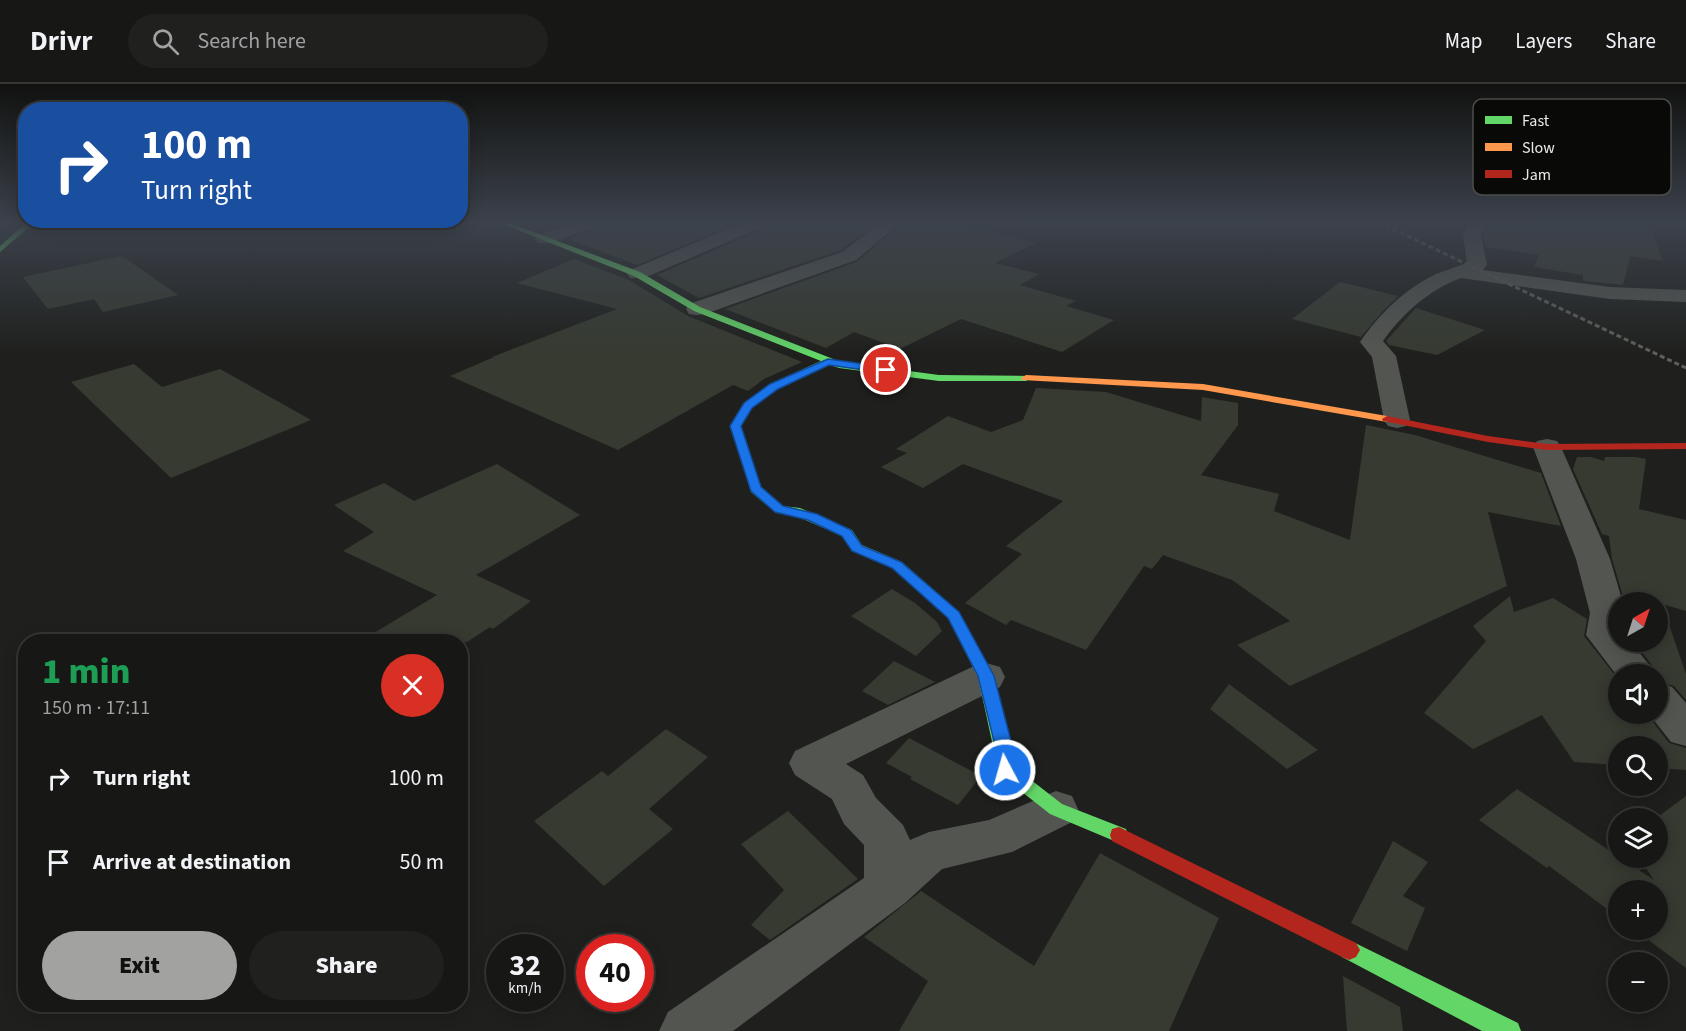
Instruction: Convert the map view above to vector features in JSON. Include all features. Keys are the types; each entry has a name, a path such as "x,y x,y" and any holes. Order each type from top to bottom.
{"main road":[{"path":"616,266 637,274 697,309 828,362 939,378 996,376 1203,387 1261,395 1488,439 1547,447 1686,446"},
{"path":"828,362 774,386 747,406 736,426 755,489 780,510 796,511 847,533 857,548 897,565 954,615 986,676 1002,741 1005,770 1056,809 1113,832 1286,917 1498,1029"}],"street":[{"path":"637,274 655,266"},
{"path":"697,309 820,266"},
{"path":"1397,420 1384,356 1371,342 1387,319 1424,290 1444,278 1464,273 1475,266"},
{"path":"1464,273 1588,291 1686,296"},
{"path":"1547,447 1593,559 1608,613 1604,635 1629,664"},
{"path":"888,888 887,839 860,811 848,786 810,762 986,676"},
{"path":"1668,709 1686,731"},
{"path":"687,1031 888,888 929,852 996,838 1056,809"}],"building":[{"path":"74,266 137,266 178,295 103,312 94,299 48,309 23,277"},
{"path":"557,266 593,266 629,280 688,316 802,362 764,379 748,391 733,385 618,450 450,376 494,357 492,357 617,309 517,283"},
{"path":"677,266 793,266 699,298 657,275"},
{"path":"845,266 1008,266 1039,274 1020,285 1076,301 1066,306 1114,320 1062,352 961,319 900,349 854,332 826,348 725,309"},
{"path":"1628,266 1623,285 1583,281 1583,275 1534,267"},
{"path":"1340,282 1398,296 1361,337 1292,319"},
{"path":"1416,308 1485,330 1437,355 1389,345 1386,341"},
{"path":"134,364 162,387 220,369 311,420 171,478 71,382"},
{"path":"1036,388 1106,392 1201,421 1202,397 1238,403 1238,425 1201,475 1279,494 1274,511 1350,540 1366,425 1415,435 1541,473 1561,526 1488,512 1507,586 1290,686 1237,645 1290,621 1232,580 1163,555 1152,569 1144,566 1086,650 1011,620 1006,625 965,603 1022,554 1006,546 1063,501 963,464 923,488 881,467 907,453 896,449 948,416 991,432 1023,420"},
{"path":"1577,457 1591,457 1604,461 1605,457 1646,459 1639,509 1686,520 1686,611 1668,606 1668,592 1622,592 1612,559 1609,536 1602,534 1573,469"},
{"path":"497,464 580,515 476,575 531,601 493,629 490,627 468,641 468,634 372,634 437,595 343,551 374,532 334,505 384,483 414,501"},
{"path":"892,589 915,603 937,622 942,631 916,656 851,616"},
{"path":"1510,596 1514,612 1553,598 1587,619 1584,636 1608,666 1608,724 1655,724 1664,736 1608,736 1608,764 1574,762 1542,715 1473,749 1424,713 1486,641 1473,626"},
{"path":"1668,622 1686,674 1686,700 1674,686 1668,684 1668,664 1651,664 1642,652 1668,652"},
{"path":"894,661 935,682 888,705 862,691"},
{"path":"1229,684 1318,750 1287,769 1210,709"},
{"path":"666,729 708,757 649,809 673,829 604,886 534,821 602,771 608,776"},
{"path":"909,738 981,776 958,805 886,763"},
{"path":"1668,742 1686,748 1686,770 1668,769"},
{"path":"1517,789 1608,849 1608,868 1636,868 1654,880 1608,880 1608,910 1549,866 1547,868 1479,820"},
{"path":"1686,796 1686,968 1668,955 1668,952 1665,952 1648,940 1668,940 1668,880 1654,880 1646,868 1668,868 1668,809"},
{"path":"788,811 858,879 770,940 751,925 784,890 741,844"},
{"path":"1393,841 1428,862 1403,896 1425,908 1407,951 1351,923"},
{"path":"1100,853 1219,918 1169,1031 899,1031 928,981 864,937 921,891 1034,966"},
{"path":"1343,976 1400,1007 1403,1031 1347,1031"}],"railway":[{"path":"1471,266 1686,368"}],"traffic: fast":[{"path":"616,266 637,274 697,309 839,365 939,378 1026,378"},
{"path":"828,362 774,386 747,406 736,426 755,489 780,510 796,511 847,533 857,548 897,565 954,615 986,677 1002,741 1005,769 1056,809 1119,835"},
{"path":"1349,950 1492,1024 1510,1031"}],"traffic: slow":[{"path":"1026,378 1203,387 1387,419"}],"traffic: jam":[{"path":"1387,419 1488,439 1547,447 1686,446"},
{"path":"1119,835 1349,950"}],"route":[{"path":"886,370 879,371 828,362 774,386 747,406 736,426 755,489 780,510 796,511 847,533 857,548 897,565 954,615 986,676 1002,741 1005,770"}]}
